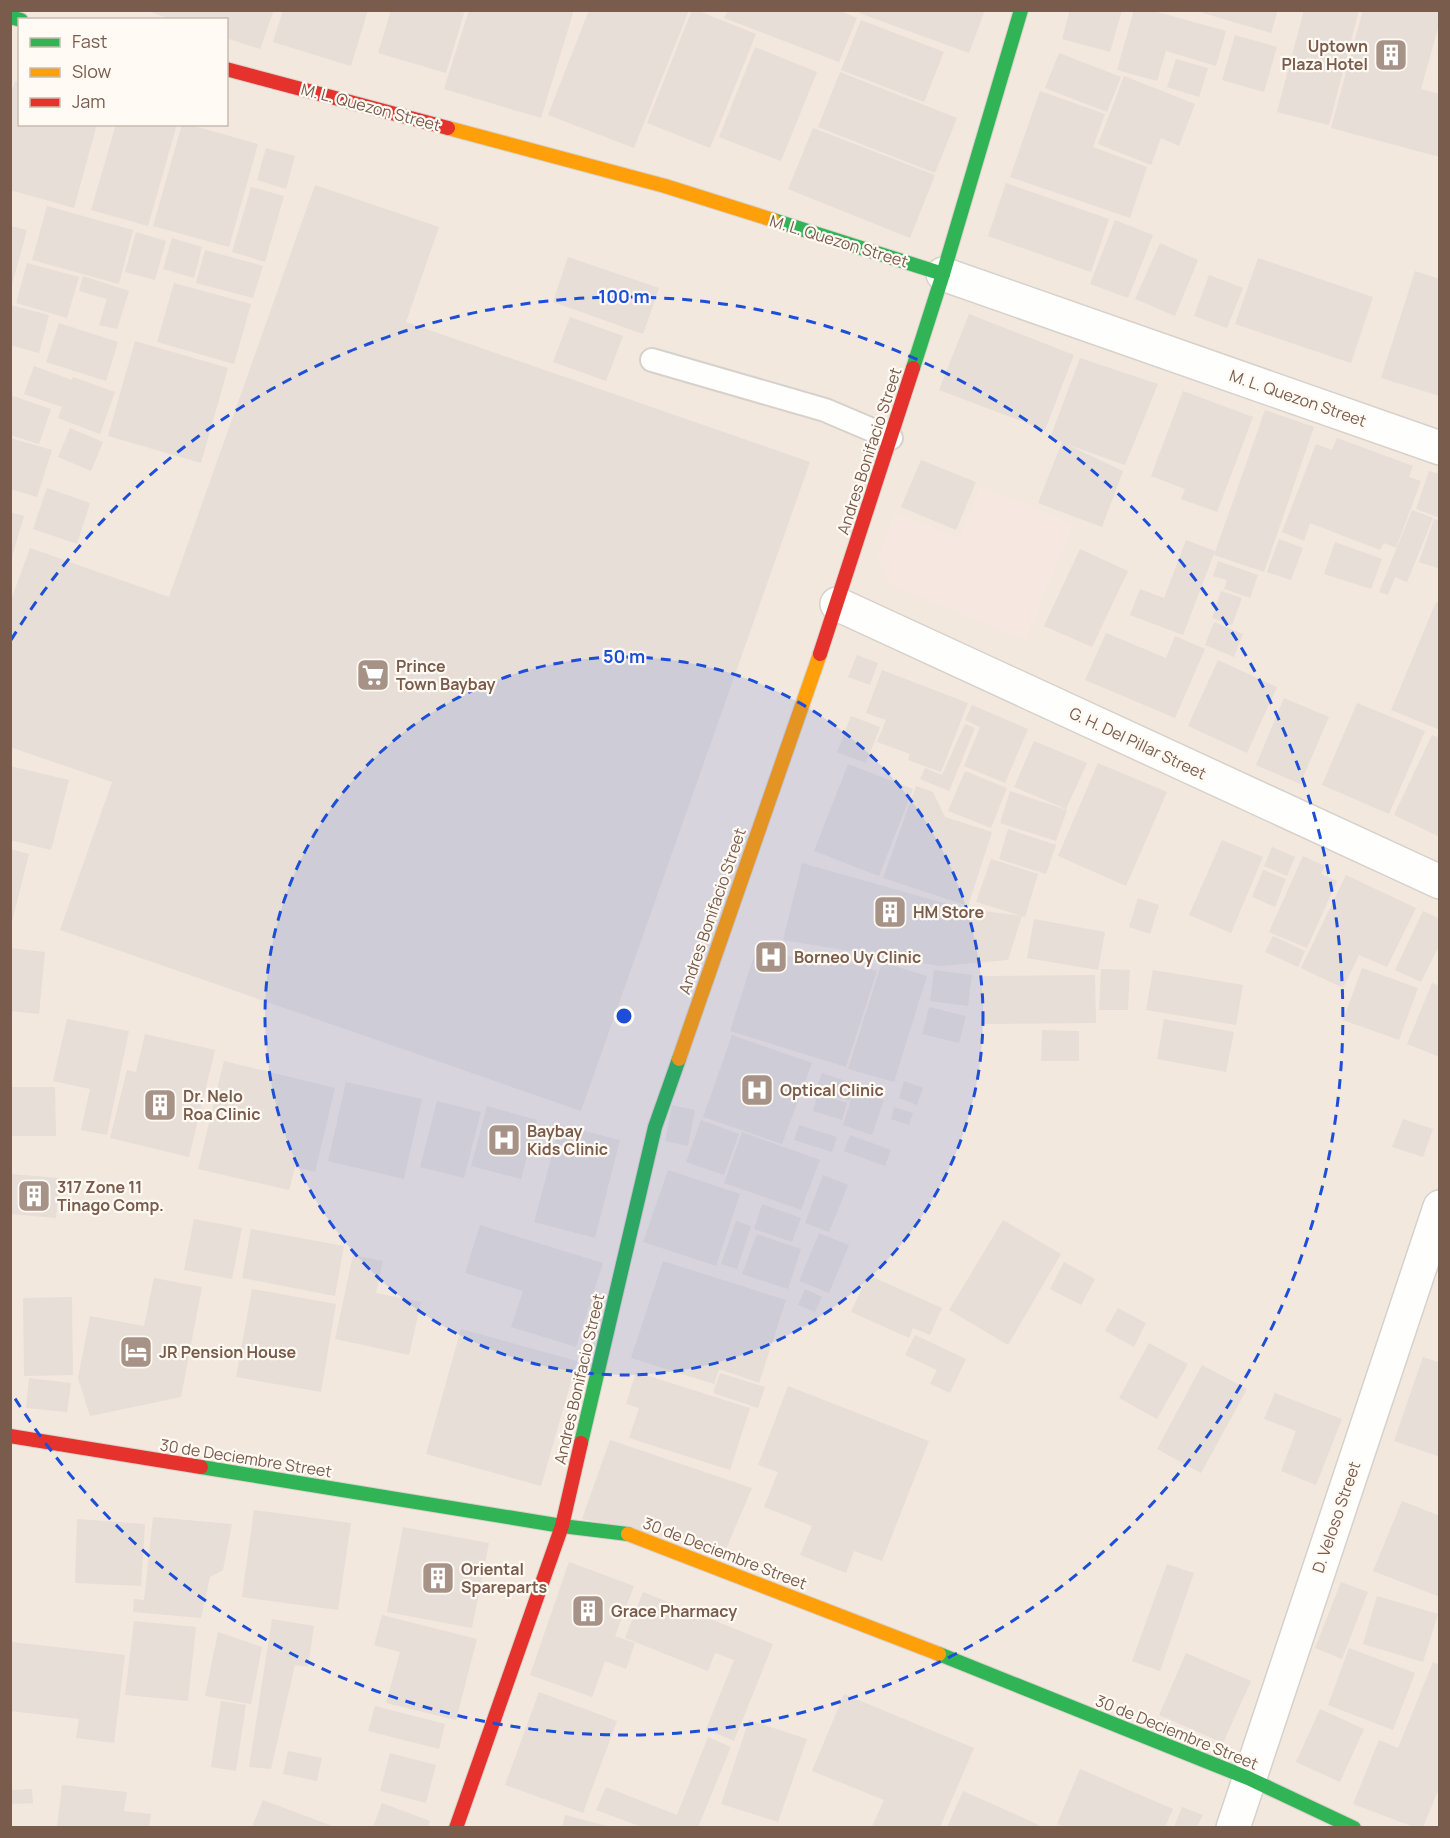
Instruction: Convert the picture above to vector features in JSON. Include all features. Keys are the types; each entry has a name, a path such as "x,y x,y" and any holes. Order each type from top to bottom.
{"street":[{"name":"Andres Bonifacio Street","path":"456,1827 562,1526 655,1127 837,604 943,273 1021,10"},
{"name":"M. L. Quezon Street","path":"228,70 665,186 943,273 1440,448"},
{"name":"G. H. Del Pillar Street","path":"837,604 1440,882"},
{"name":"D. Veloso Street","path":"1233,1827 1440,1207"},
{"name":"30 de Deciembre Street","path":"10,1436 562,1526 628,1534 883,1631 1248,1778 1354,1827"}],"lane":[{"path":"652,360 825,410 891,438"}],"shaded area":[{"path":"11,11 1439,11 1439,1827 11,1827"},
{"path":"981,486 1073,524 1025,640 889,584 878,557 896,513 959,538"}],"building":[{"path":"151,10 274,10 260,49 228,39 228,18 167,18"},
{"path":"283,10 368,10 351,66 273,42"},
{"path":"391,10 465,10 446,73 378,53"},
{"path":"469,10 574,10 541,118 444,89"},
{"path":"589,10 689,10 634,148 548,115"},
{"path":"692,10 756,34 710,148 647,123"},
{"path":"728,10 838,10 857,18 839,62 724,18"},
{"path":"860,10 985,10 969,53 859,13"},
{"path":"1070,10 1122,10 1110,52 1062,39"},
{"path":"1134,10 1150,10 1226,31 1216,66 1166,51 1157,81 1117,70"},
{"path":"1203,10 1278,10 1271,33 1203,13"},
{"path":"1304,10 1359,10 1329,125 1277,112"},
{"name":"Uptown Plaza Hotel","path":"1363,10 1440,10 1440,21 1421,89 1440,94 1440,157 1331,128"},
{"path":"861,20 944,52 924,102 841,70"},
{"path":"1235,35 1277,47 1264,92 1222,80"},
{"path":"755,47 817,72 781,161 719,137"},
{"path":"1059,53 1121,77 1107,112 1045,88"},
{"path":"1176,59 1208,68 1199,97 1167,87"},
{"path":"840,72 957,118 935,173 818,127"},
{"path":"1124,76 1195,104 1179,146 1161,138 1151,165 1098,144"},
{"path":"15,81 18,82 18,126 96,126 74,208 10,190 10,96"},
{"path":"1040,91 1105,114 1093,147 1147,167 1130,218 1010,177"},
{"path":"115,126 176,126 148,226 91,210"},
{"path":"181,126 194,126 258,144 229,247 153,226"},
{"path":"813,128 935,175 910,238 788,189"},
{"path":"266,148 295,156 286,189 257,180"},
{"path":"1006,183 1109,219 1091,272 988,236"},
{"name":"Prince Town Baybay","path":"315,185 439,227 406,322 810,462 581,1111 60,930 112,782 10,747 10,603 30,548 169,597"},
{"path":"251,187 284,196 265,262 232,252"},
{"path":"47,206 133,230 119,284 32,260"},
{"path":"1115,220 1153,235 1128,298 1090,284"},
{"path":"10,226 27,230 11,288 10,288"},
{"path":"136,232 166,241 155,280 125,272"},
{"path":"172,238 202,247 194,278 163,269"},
{"path":"1160,243 1198,260 1175,316 1135,299"},
{"path":"205,250 263,266 253,298 196,283"},
{"path":"568,257 659,288 643,334 553,302"},
{"path":"1258,258 1373,297 1351,363 1235,324"},
{"path":"27,263 79,277 67,318 16,303"},
{"path":"1415,271 1440,279 1440,396 1381,378"},
{"path":"1209,275 1243,288 1227,328 1194,316"},
{"path":"83,276 129,291 117,329 99,325 107,299 79,291"},
{"path":"174,283 251,304 234,364 157,342"},
{"path":"10,305 49,315 39,353 10,345"},
{"path":"969,314 1074,355 1045,430 939,390"},
{"path":"570,317 623,336 606,381 553,362"},
{"path":"59,323 118,342 106,381 46,362"},
{"path":"135,341 228,368 201,463 108,436"},
{"path":"1080,358 1158,384 1125,465 1066,444 1123,471 1102,527 1038,503 1062,442 1050,438"},
{"path":"34,366 115,392 100,434 58,418 62,407 24,394"},
{"path":"1183,391 1253,417 1217,512 1181,499 1185,489 1151,476"},
{"path":"10,395 51,409 39,444 10,435"},
{"path":"1265,410 1314,427 1264,572 1214,555"},
{"path":"70,428 103,442 91,471 58,457"},
{"path":"10,438 52,450 37,497 10,489"},
{"path":"1337,438 1413,466 1409,477 1421,481 1396,548 1384,543 1380,550 1310,523 1304,541 1282,532 1316,444 1332,450"},
{"path":"921,460 976,482 956,530 901,507"},
{"path":"1429,471 1440,474 1440,518 1416,509"},
{"path":"47,488 90,503 77,544 33,529"},
{"path":"1412,510 1433,518 1407,582 1395,577 1388,595 1379,592"},
{"path":"10,512 24,516 11,560 10,560"},
{"path":"1434,519 1440,521 1440,569 1419,562"},
{"path":"1279,539 1303,548 1291,580 1267,572"},
{"path":"1186,540 1215,551 1183,635 1130,615 1140,589 1164,598"},
{"path":"1335,542 1382,559 1371,589 1324,574"},
{"path":"1080,549 1128,571 1092,647 1044,626"},
{"path":"1218,561 1258,575 1250,598 1224,589 1227,580 1213,576"},
{"path":"1221,591 1242,598 1232,625 1212,618"},
{"path":"1436,602 1440,604 1440,730 1391,710"},
{"path":"1214,622 1243,634 1234,657 1205,645"},
{"path":"1106,633 1166,658 1175,636 1205,649 1175,718 1085,680"},
{"path":"857,655 878,663 870,685 848,677"},
{"path":"1218,660 1277,687 1247,753 1188,726"},
{"path":"882,670 968,703 941,772 908,760 910,754 877,742 886,720 866,713"},
{"path":"1284,698 1329,717 1300,784 1256,765"},
{"path":"1357,703 1425,731 1389,814 1322,785"},
{"path":"972,705 1028,729 1005,783 964,766 980,727 965,720"},
{"path":"851,716 880,727 866,763 837,752"},
{"path":"965,724 975,728 949,791 920,779 925,768 942,775"},
{"path":"1432,735 1440,738 1440,837 1394,815"},
{"path":"1034,741 1087,763 1066,809 1014,787"},
{"path":"1098,763 1167,792 1126,886 1058,856"},
{"path":"848,764 913,789 879,876 814,851"},
{"path":"10,766 69,780 51,850 10,840"},
{"path":"965,771 1007,788 991,828 948,811"},
{"path":"916,786 933,792 945,817 992,832 968,906 883,878"},
{"path":"1010,791 1067,810 1056,841 1000,823"},
{"path":"1008,829 1056,845 1046,874 999,859"},
{"path":"1222,840 1263,857 1231,933 1189,915"},
{"path":"1272,847 1295,857 1287,876 1264,866"},
{"path":"10,849 29,854 11,926 10,926"},
{"path":"1303,856 1325,866 1321,874 1337,881 1307,948 1269,932"},
{"path":"991,859 1038,874 1025,917 976,902"},
{"name":"HM Store","path":"802,863 961,908 1022,916 1008,960 940,966 783,940"},
{"path":"1263,870 1286,879 1275,907 1252,897"},
{"path":"1346,875 1416,908 1387,967 1359,955 1343,988 1301,968"},
{"path":"1138,898 1159,905 1150,934 1129,927"},
{"path":"1423,911 1440,919 1440,944 1421,982 1395,970"},
{"path":"1034,919 1105,932 1098,970 1027,958"},
{"path":"1273,936 1305,951 1298,967 1265,952"},
{"path":"757,946 815,964 819,954 877,971 846,1067 730,1031"},
{"path":"10,948 45,952 39,1014 10,1011"},
{"path":"882,962 927,976 894,1082 848,1069"},
{"path":"1362,968 1418,988 1399,1040 1343,1020"},
{"path":"1101,969 1130,970 1128,1010 1099,1010"},
{"path":"934,970 972,975 968,1006 930,1001"},
{"path":"1153,970 1243,985 1236,1025 1146,1010"},
{"path":"1095,975 1096,1023 982,1024 982,976"},
{"path":"1432,983 1440,986 1440,1057 1407,1044"},
{"path":"929,1007 966,1016 959,1043 922,1034"},
{"path":"67,1019 129,1031 107,1135 81,1130 90,1089 53,1081"},
{"path":"1164,1019 1234,1032 1226,1072 1157,1059"},
{"path":"1042,1030 1079,1031 1079,1061 1041,1061"},
{"name":"Dr. Nelo Roa Clinic","path":"145,1034 215,1050 189,1157 110,1138 127,1070 136,1072"},
{"name":"Optical Clinic","path":"732,1035 812,1063 782,1144 703,1117"},
{"path":"224,1061 335,1088 315,1172 295,1167 289,1190 198,1169"},
{"path":"822,1073 855,1084 849,1101 816,1090"},
{"path":"904,1081 923,1088 917,1105 899,1098"},
{"path":"346,1082 422,1099 404,1179 328,1161"},
{"path":"10,1087 55,1087 56,1136 10,1136"},
{"path":"854,1090 884,1100 872,1135 843,1125"},
{"path":"818,1093 847,1103 842,1120 813,1111"},
{"path":"437,1101 481,1112 464,1178 420,1167"},
{"path":"672,1105 695,1110 688,1146 665,1141"},
{"name":"Baybay Kids Clinic","path":"487,1106 537,1120 521,1179 471,1166"},
{"path":"894,1107 913,1113 909,1125 891,1119"},
{"path":"1403,1119 1433,1129 1423,1157 1392,1147"},
{"path":"701,1120 739,1134 724,1175 686,1162"},
{"path":"560,1125 620,1140 595,1238 534,1222"},
{"path":"799,1125 837,1137 832,1152 794,1140"},
{"path":"742,1132 820,1160 801,1210 724,1183"},
{"path":"850,1135 891,1150 885,1166 844,1151"},
{"path":"668,1170 740,1194 716,1266 643,1242"},
{"name":"317 Zone 11 Tinago Comp.","path":"10,1174 59,1178 56,1218 10,1214"},
{"path":"823,1175 848,1185 829,1232 805,1223"},
{"path":"762,1204 801,1218 792,1242 754,1229"},
{"path":"194,1219 242,1228 232,1279 184,1270"},
{"path":"1003,1220 1061,1254 1008,1345 949,1310"},
{"path":"736,1221 751,1226 737,1269 721,1264"},
{"path":"480,1225 603,1263 576,1347 511,1327 523,1291 465,1273"},
{"path":"251,1229 344,1246 335,1296 242,1278"},
{"path":"819,1233 849,1245 829,1293 799,1281"},
{"path":"757,1234 801,1249 788,1289 742,1274"},
{"path":"353,1255 383,1261 376,1293 421,1302 409,1355 335,1339"},
{"path":"663,1261 786,1300 759,1383 719,1369 714,1384 631,1358"},
{"path":"1064,1262 1095,1279 1081,1305 1050,1289"},
{"path":"868,1275 942,1308 930,1335 913,1328 909,1338 851,1312"},
{"name":"JR Pension House","path":"154,1278 202,1287 181,1397 90,1416 78,1378 90,1316 144,1326"},
{"path":"252,1289 336,1304 321,1392 236,1377"},
{"path":"805,1289 822,1297 815,1312 798,1305"},
{"path":"72,1297 73,1375 24,1376 23,1298"},
{"path":"1118,1308 1146,1323 1134,1347 1105,1331"},
{"path":"461,1329 577,1361 541,1486 426,1454"},
{"path":"915,1335 966,1359 950,1393 930,1384 937,1370 905,1355"},
{"path":"1149,1343 1188,1364 1157,1419 1119,1398"},
{"path":"1423,1357 1440,1363 1440,1457 1394,1441"},
{"path":"1202,1365 1247,1389 1201,1473 1157,1449"},
{"path":"636,1372 750,1408 730,1470 629,1438 639,1408 626,1404"},
{"path":"720,1373 765,1387 758,1408 713,1393"},
{"path":"29,1378 71,1383 67,1412 26,1408"},
{"path":"788,1386 929,1441 882,1561 854,1551 846,1573 800,1555 812,1526 764,1507 778,1472 758,1465"},
{"path":"1275,1393 1342,1419 1316,1485 1281,1471 1296,1431 1264,1419"},
{"path":"610,1440 752,1488 726,1549 582,1519"},
{"path":"1402,1501 1440,1516 1440,1597 1373,1571"},
{"path":"254,1510 351,1523 338,1610 242,1597"},
{"path":"153,1517 232,1524 223,1570 210,1577 201,1618 133,1612 134,1599 144,1600"},
{"path":"77,1519 145,1524 141,1586 75,1583"},
{"name":"Oriental Spareparts","path":"403,1527 489,1543 472,1628 387,1612"},
{"name":"Grace Pharmacy","path":"569,1562 634,1586 615,1636 635,1643 626,1669 605,1661 592,1697 530,1675"},
{"path":"1167,1564 1194,1573 1160,1671 1132,1661"},
{"path":"1341,1582 1368,1592 1342,1659 1315,1648"},
{"path":"643,1592 773,1644 734,1741 706,1729 734,1660 715,1653 708,1671 625,1638"},
{"path":"1377,1596 1438,1614 1423,1662 1363,1644"},
{"path":"382,1615 477,1639 456,1720 386,1703 400,1652 374,1645"},
{"path":"272,1619 314,1626 308,1667 295,1665 271,1769 249,1767"},
{"path":"134,1621 196,1627 188,1701 125,1695"},
{"path":"218,1632 262,1647 251,1704 205,1696"},
{"path":"12,1642 125,1655 114,1743 76,1738 79,1719 10,1711"},
{"path":"1349,1648 1415,1673 1393,1730 1328,1705"},
{"path":"1186,1653 1251,1681 1223,1743 1159,1715"},
{"path":"1433,1662 1440,1665 1440,1786 1423,1827 1414,1827 1353,1804 1379,1740 1398,1748"},
{"path":"539,1692 617,1721 583,1813 505,1785"},
{"path":"844,1694 974,1748 940,1827 872,1827 884,1800 812,1771"},
{"path":"221,1701 246,1705 236,1771 211,1767"},
{"path":"375,1706 445,1724 439,1749 368,1731"},
{"path":"1320,1709 1364,1729 1340,1782 1296,1762"},
{"path":"749,1720 807,1739 778,1822 721,1804"},
{"path":"708,1737 731,1747 698,1827 642,1827 596,1810 606,1787 677,1815"},
{"path":"288,1751 322,1758 317,1781 283,1774"},
{"path":"390,1753 436,1765 426,1803 380,1791"},
{"path":"1080,1769 1173,1809 1165,1827 1064,1827 1057,1824"},
{"path":"62,1785 127,1792 124,1811 151,1814 149,1827 57,1827"},
{"path":"32,1789 33,1803 10,1804 10,1790"},
{"path":"963,1791 1039,1825 1038,1827 947,1827"},
{"path":"263,1800 335,1827 252,1827"},
{"path":"382,1803 430,1821 428,1827 373,1827"},
{"path":"1182,1807 1203,1815 1197,1827 1174,1827"},
{"path":"565,1815 611,1827 562,1827"}],"traffic: fast":[{"path":"913,368 1021,10"},
{"path":"10,17 18,19"},
{"path":"773,220 943,274"},
{"path":"581,1443 655,1127 679,1059"},
{"path":"201,1467 562,1526 628,1534"},
{"path":"939,1654 1248,1778 1354,1828"}],"traffic: slow":[{"path":"448,128 665,186 773,220"},
{"path":"679,1059 820,654"},
{"path":"628,1534 939,1654"}],"traffic: jam":[{"path":"228,70 448,128"},
{"path":"820,654 913,368"},
{"path":"10,1436 201,1467"},
{"path":"456,1828 562,1526 581,1443"}],"place":[{"name":"Uptown Plaza Hotel","path":"1391,55"},
{"name":"Prince Town Baybay","path":"373,675"},
{"name":"HM Store","path":"890,912"},
{"name":"Borneo Uy Clinic","path":"771,957"},
{"name":"Optical Clinic","path":"757,1090"},
{"name":"Dr. Nelo Roa Clinic","path":"160,1105"},
{"name":"Baybay Kids Clinic","path":"504,1140"},
{"name":"317 Zone 11 Tinago Comp.","path":"34,1196"},
{"name":"JR Pension House","path":"136,1352"},
{"name":"Oriental Spareparts","path":"438,1578"},
{"name":"Grace Pharmacy","path":"588,1611"}]}
